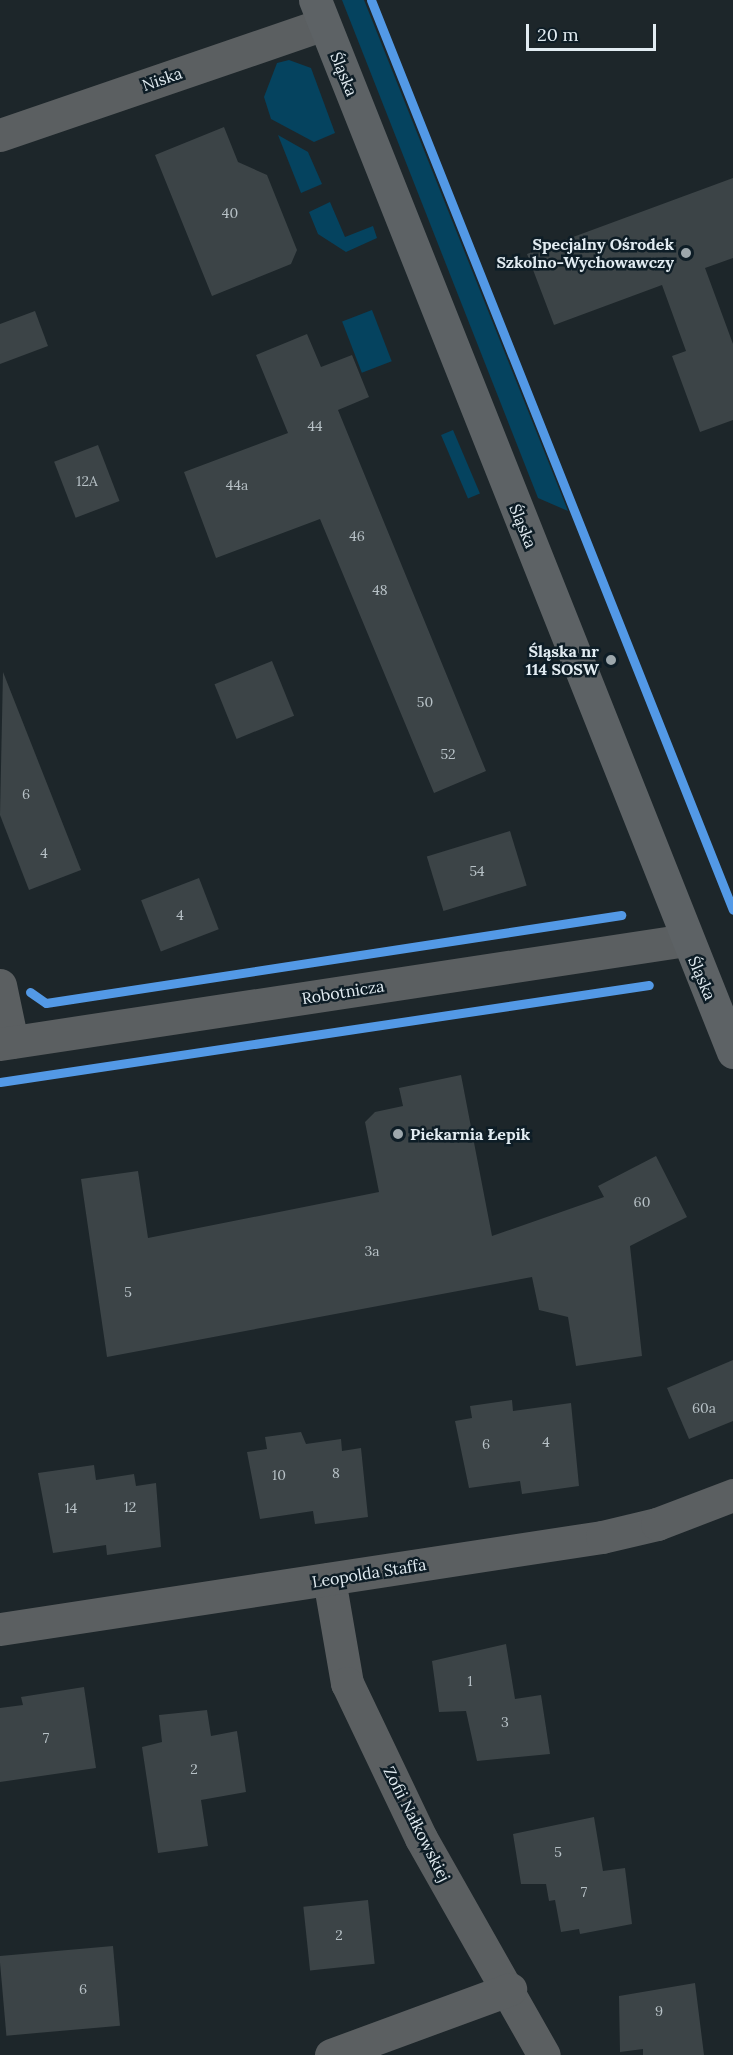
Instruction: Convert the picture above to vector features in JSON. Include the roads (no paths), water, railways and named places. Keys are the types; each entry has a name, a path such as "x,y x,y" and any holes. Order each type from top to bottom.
{"street":[{"name":"Niska","path":"0,135 320,12"},
{"name":"Śląska","path":"320,12 686,940 733,1052"},
{"name":"Robotnicza","path":"6,1043 686,940"},
{"path":"0,985 6,1043"},
{"name":"Leopolda Staffa","path":"0,1629 602,1537 657,1524 733,1495"},
{"name":"Zofii Nałkowskiej","path":"329,1579 347,1683 421,1838 510,1989 544,2055"},
{"path":"331,2055 510,1989"}],"place":[{"name":"Specjalny Ośrodek Szkolno-Wychowawczy","path":"686,253"},
{"name":"Śląska nr 114 SOSW","path":"611,660"},
{"name":"Piekarnia Łepik","path":"398,1134"}]}
